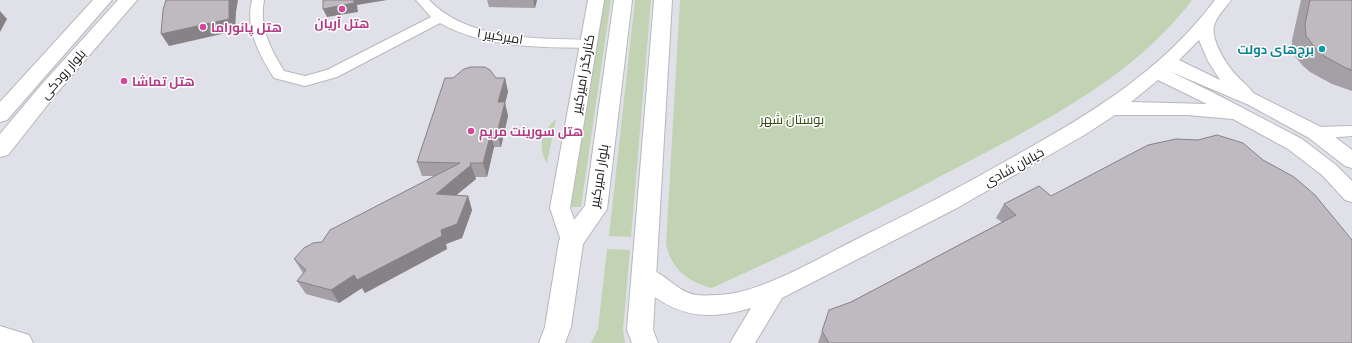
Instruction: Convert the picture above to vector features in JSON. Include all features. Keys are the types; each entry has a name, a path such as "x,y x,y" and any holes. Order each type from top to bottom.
{"main road":[{"name":"بلوار رودکی","path":"0,115 103,0"},
{"name":"بلوار رودکی","path":"0,149 49,89 128,0"},
{"name":"بلوار امیرکبیر","path":"552,343 558,327 571,241 596,209 623,0"},
{"path":"645,343 640,330 664,0"}],"street":[{"path":"258,0 255,10 256,28 263,47 279,75 304,81 332,74 439,18"},
{"name":"امیرکبیر ۱","path":"422,0 439,18 475,33 496,37 588,44"},
{"name":"کنارگذر امیرکبیر","path":"571,241 560,208 596,0"},
{"name":"خیابان شادی","path":"644,276 670,295 694,304 729,304 774,291 950,202 1045,149 1111,108 1162,67 1206,23 1223,0"},
{"path":"1206,23 1205,28 1210,49 1226,76 1238,88 1255,101 1316,133 1352,161"},
{"path":"1162,67 1212,91 1255,101"},
{"path":"1212,91 1241,114 1295,144 1329,170 1352,194"},
{"path":"1111,108 1187,109 1241,114"},
{"path":"1316,133 1352,131"},
{"path":"742,343 774,291"},
{"path":"0,337 22,343"}],"green space":[{"path":"604,0 611,0 581,207 571,207"},
{"path":"635,0 651,0 631,237 609,236"},
{"name":"بوستان شهر","path":"680,0 1192,0 1169,27 1143,52 1115,75 1055,114 868,214 712,288 695,282 682,273 672,261 666,244"},
{"path":"556,119 547,163 542,151 542,139 551,123"},
{"path":"607,249 630,250 623,330 625,343 591,343 598,329"}],"building":[{"path":"166,0 229,0 229,19 161,34 163,10"},
{"path":"323,0 354,0 354,3 323,9"},
{"path":"1310,0 1352,0 1352,70 1324,56 1316,49 1306,36 1305,24"},
{"path":"471,67 485,67 490,70 496,78 505,78 498,102 505,102 497,133 491,133 483,163 470,163 471,165 436,194 468,196 457,224 441,230 442,236 357,280 354,275 331,290 297,281 306,270 294,259 304,248 313,243 322,242 330,230 460,163 417,162 445,78 453,78 464,69"},
{"path":"1217,135 1243,143 1263,160 1294,177 1315,195 1352,240 1352,343 829,343 822,331 829,310 851,302 1016,215 1004,204 1039,186 1051,196 1148,145 1176,139 1198,140"}],"place":[{"name":"هتل آریان","path":"342,9"},
{"name":"هتل پانوراما","path":"203,27"},
{"name":"برج‌های دولت","path":"1322,49"},
{"name":"هتل تماشا","path":"124,81"},
{"name":"هتل سورینت مريم","path":"471,131"}]}
